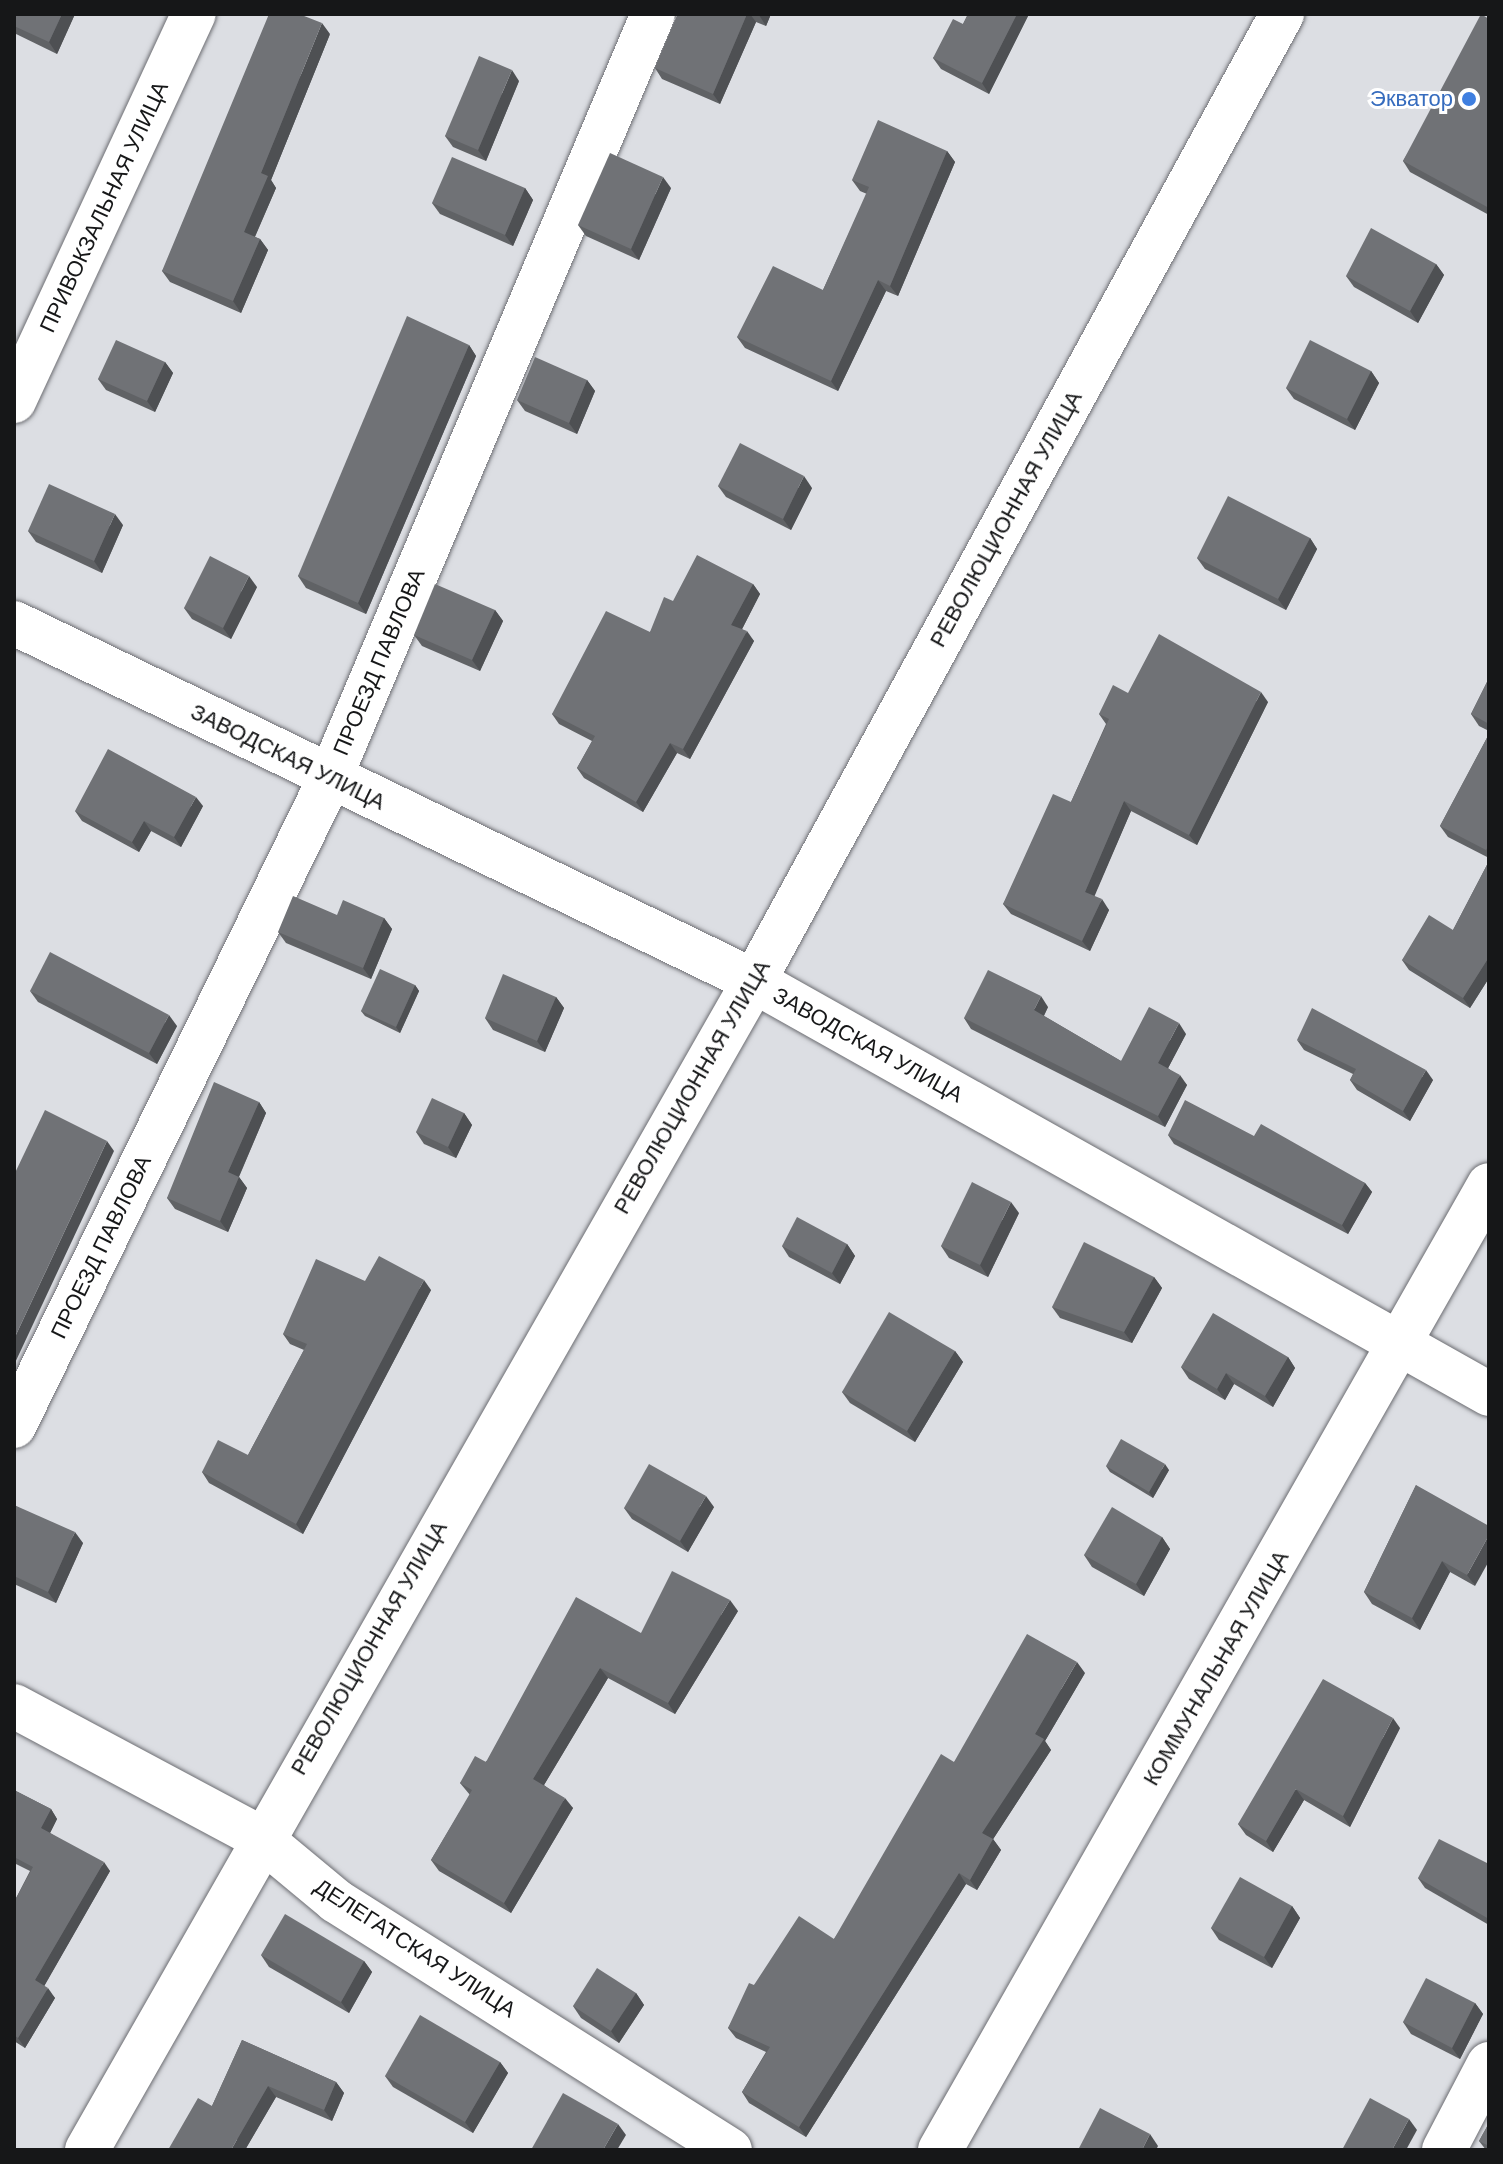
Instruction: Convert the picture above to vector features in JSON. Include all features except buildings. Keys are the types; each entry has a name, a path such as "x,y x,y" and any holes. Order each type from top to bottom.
{"street":[{"name":"ПРИВОКЗАЛЬНАЯ УЛИЦА","path":"14,401 194,14"},
{"name":"ПРОЕЗД ПАВЛОВА","path":"14,1426 330,778 653,14"},
{"name":"РЕВОЛЮЦИОННАЯ УЛИЦА","path":"87,2150 259,1837 754,981 1282,14"},
{"name":"ЗАВОДСКАЯ УЛИЦА","path":"14,623 754,981 1404,1341 1489,1394"},
{"name":"КОММУНАЛЬНАЯ УЛИЦА","path":"940,2150 1404,1341 1489,1185"},
{"name":"ДЕЛЕГАТСКАЯ УЛИЦА","path":"14,1706 259,1837 336,1901 730,2150"},
{"path":"1444,2150 1489,2064"}],"place":[{"name":"Экватор","path":"1469,99"}]}
